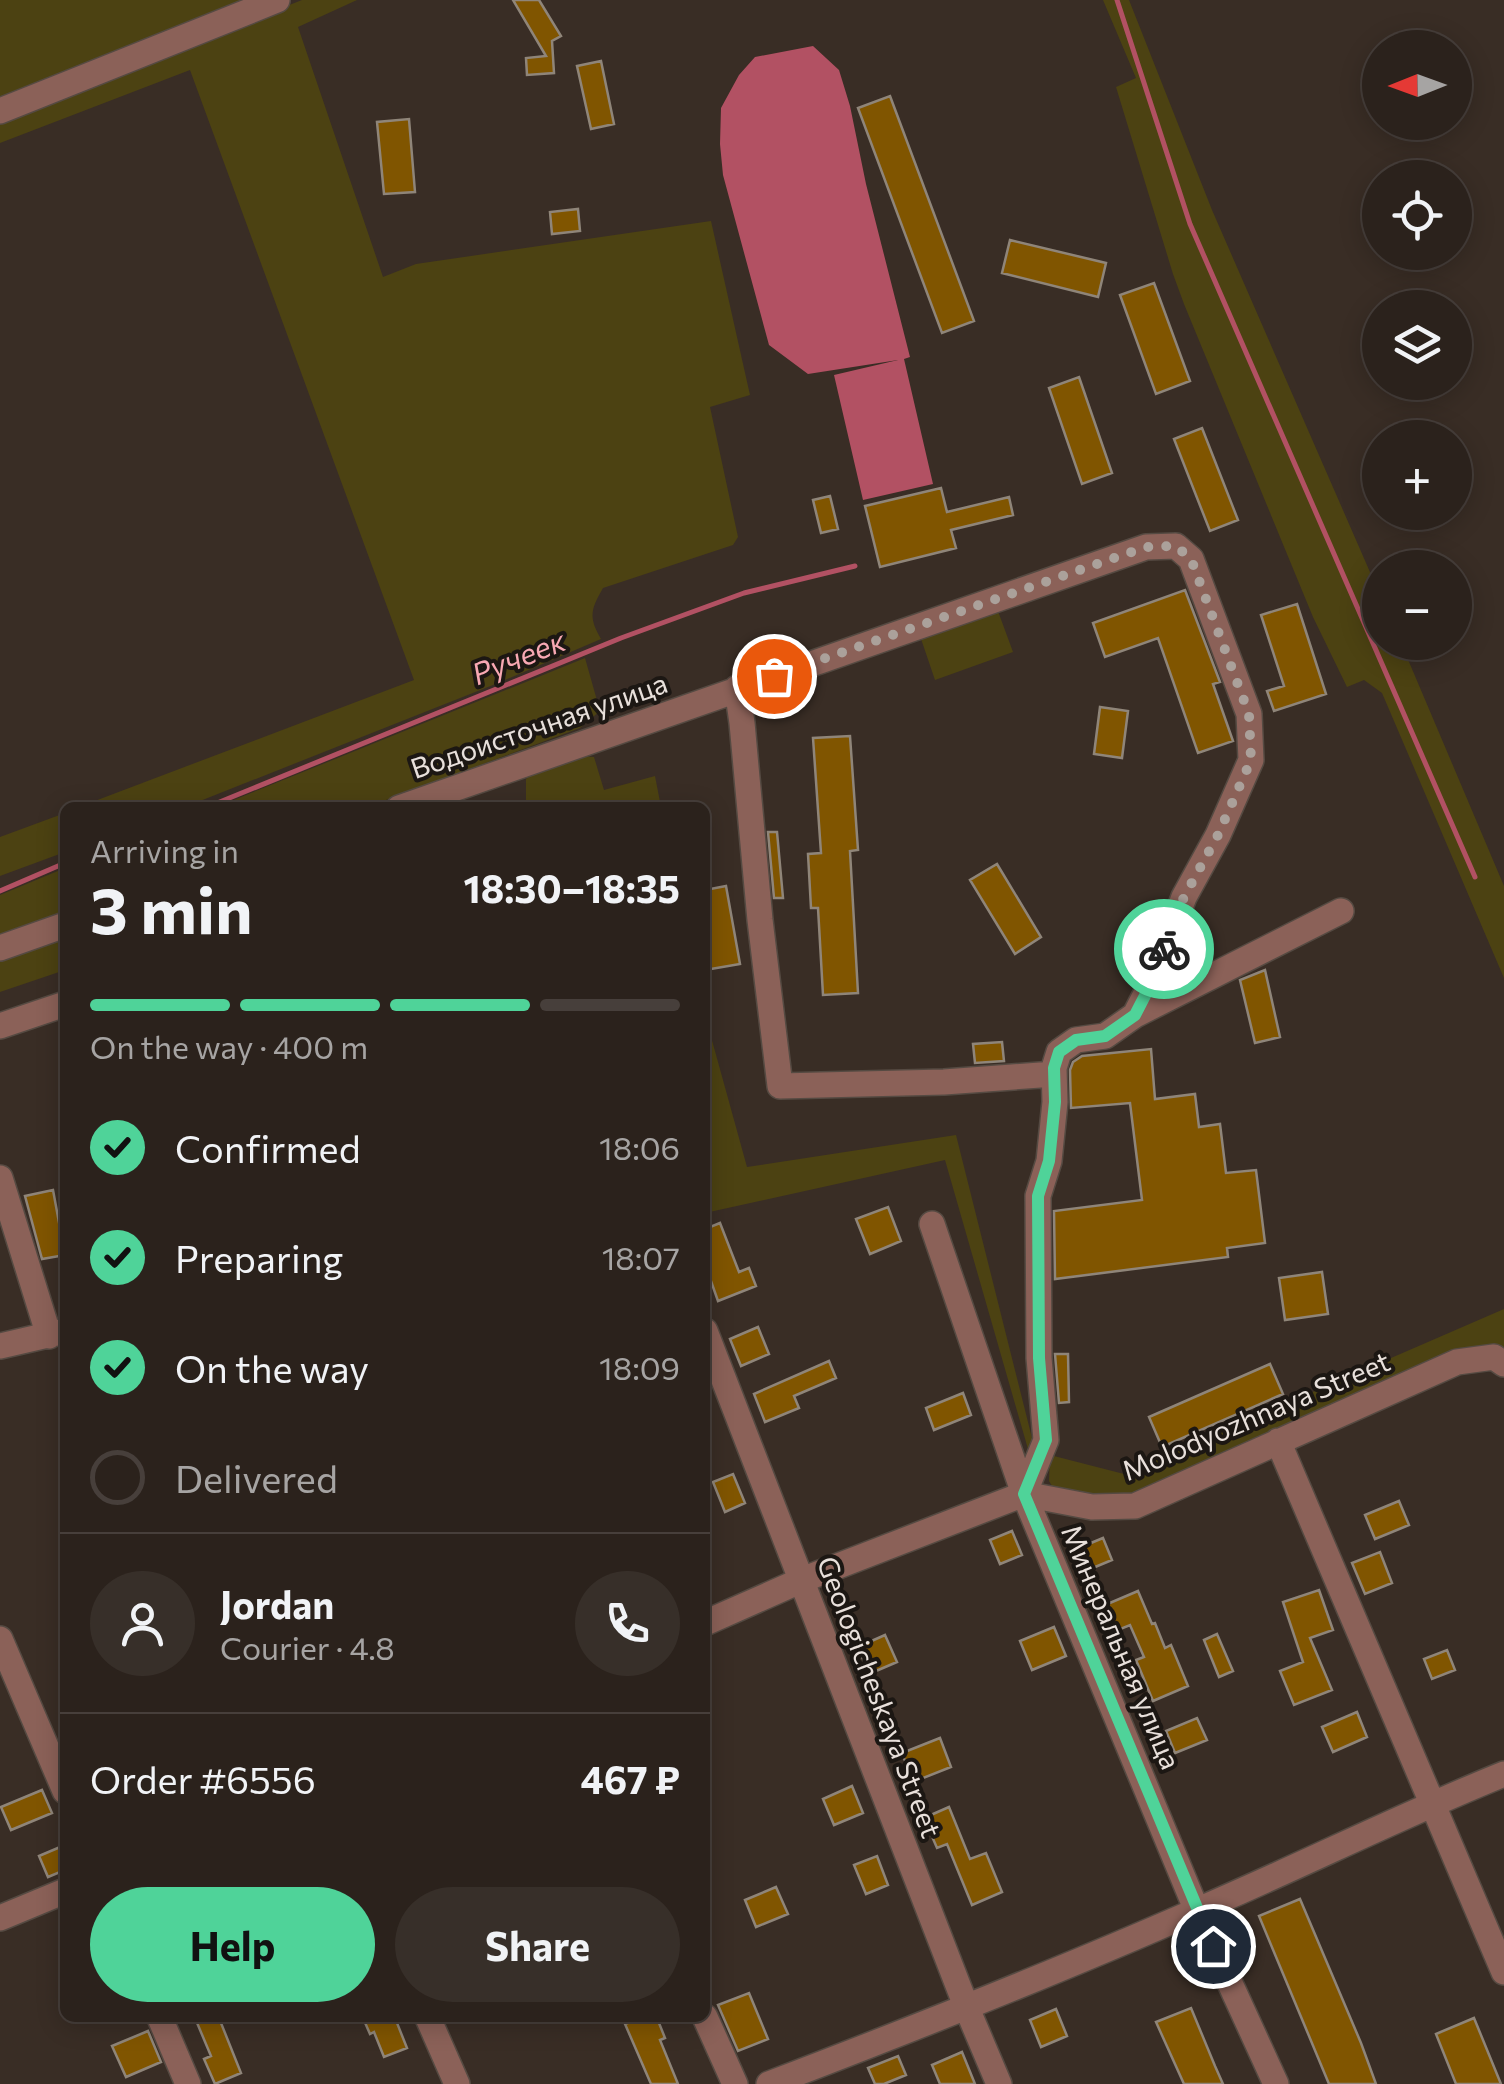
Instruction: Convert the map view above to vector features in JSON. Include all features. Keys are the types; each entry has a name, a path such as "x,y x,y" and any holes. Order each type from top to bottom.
{"street":[{"path":"0,111 277,0"},
{"name":"Водоисточная улица","path":"416,802 1146,547 1176,546 1191,559 1249,714 1251,760 1218,835 1184,897 1135,1015"},
{"path":"737,688 780,1086 944,1082 1054,1074"},
{"path":"710,1620 1024,1494 1046,1440 1039,1358 1038,1196 1049,1161 1059,1052 1076,1040 1105,1036 1135,1015 1341,911"},
{"path":"0,948 60,927"},
{"path":"0,1026 60,1006"},
{"path":"0,1178 57,1334 0,1346"},
{"name":"Минеральная улица","path":"932,1224 1024,1494 1198,1911 1276,2084"},
{"name":"Geologicheskaya Street","path":"710,1344 999,2084"},
{"name":"Molodyozhnaya Street","path":"1024,1494 1092,1508 1135,1506 1457,1362 1499,1360"},
{"path":"1278,1441 1504,1972"},
{"path":"0,1640 60,1779"},
{"path":"768,2084 1198,1911 1504,1774"},
{"path":"0,1918 60,1893"},
{"path":"162,2022 188,2084"},
{"path":"430,2022 457,2084"},
{"path":"707,2022 735,2084"}],"shaded area":[{"path":"0,0 252,0 0,101"},
{"path":"302,0 357,0 298,27 383,277 416,264 711,221 750,395 710,407 738,537 733,545 603,588 593,613 601,639 498,683 198,802 92,802 414,680 190,70 0,143 0,119"},
{"path":"1103,0 1129,0 1212,210 1362,554 1362,660 1408,660 1504,886 1504,978 1382,693 1364,680 1347,687 1313,617 1184,304 1116,87 1136,78"},
{"path":"813,46 839,70 850,106 910,357 904,359 933,484 863,500 834,375 898,360 808,374 769,345 723,175 721,108 739,75 755,57"},
{"path":"995,603 1013,652 935,680 918,630"},
{"path":"585,658 600,711 580,728 380,802 229,802"},
{"path":"582,756 594,757 604,790 655,776 660,802 526,802 526,779 538,769"},
{"path":"60,815 60,854 0,876 0,837"},
{"path":"60,870 60,918 0,939 0,895"},
{"path":"60,939 60,972 0,992 0,960"},
{"path":"710,1033 747,1167 956,1135 1034,1446 1030,1456 945,1160 710,1212"},
{"path":"1504,1309 1504,1351 1132,1497 1058,1496 1049,1481 1050,1455 1124,1474"}],"building":[{"path":"513,0 539,0 561,36 552,41 554,73 527,75 526,58 546,56"},
{"path":"601,61 614,124 591,129 577,66"},
{"path":"890,96 974,321 942,333 858,108"},
{"path":"409,119 415,192 384,194 377,122"},
{"path":"578,209 580,231 552,234 550,212"},
{"path":"1010,240 1106,263 1098,297 1002,273"},
{"path":"1154,283 1190,381 1156,394 1120,295"},
{"path":"1079,377 1112,473 1082,484 1049,388"},
{"path":"1202,428 1238,520 1210,531 1174,439"},
{"path":"941,488 947,512 1009,497 1013,515 951,530 956,548 880,567 865,506"},
{"path":"830,496 838,529 821,533 813,500"},
{"path":"1185,590 1220,682 1213,684 1233,741 1198,753 1158,638 1105,657 1093,623"},
{"path":"1297,604 1326,694 1274,711 1267,691 1284,686 1261,615"},
{"path":"1100,707 1128,711 1122,758 1094,754"},
{"path":"850,736 858,850 850,851 858,993 823,995 818,908 811,908 808,854 821,853 813,738"},
{"path":"768,832 777,832 783,898 774,898"},
{"path":"997,864 1041,937 1015,954 970,880"},
{"path":"726,886 740,964 710,969 710,889"},
{"path":"1265,970 1280,1037 1255,1043 1240,980"},
{"path":"1002,1042 1004,1061 975,1063 973,1044"},
{"path":"1151,1049 1155,1099 1195,1094 1199,1127 1220,1124 1226,1173 1256,1170 1265,1243 1227,1248 1228,1257 1055,1279 1054,1211 1142,1200 1130,1103 1071,1108 1073,1062 1082,1056"},
{"path":"53,1190 60,1256 42,1259 25,1196"},
{"path":"888,1207 901,1241 870,1254 856,1219"},
{"path":"720,1223 739,1272 749,1268 756,1286 718,1301 710,1278 710,1227"},
{"path":"1322,1272 1328,1314 1285,1320 1279,1278"},
{"path":"758,1327 769,1354 741,1366 730,1339"},
{"path":"1055,1354 1068,1354 1069,1402 1059,1403"},
{"path":"829,1361 836,1378 794,1396 799,1408 765,1422 754,1394"},
{"path":"1270,1364 1283,1394 1162,1447 1149,1417"},
{"path":"963,1393 971,1415 934,1430 926,1408"},
{"path":"733,1474 745,1503 725,1512 713,1482"},
{"path":"1399,1501 1409,1525 1375,1539 1365,1515"},
{"path":"1012,1531 1022,1555 1000,1564 990,1540"},
{"path":"1103,1538 1112,1560 1083,1572 1074,1550"},
{"path":"1380,1552 1392,1583 1365,1594 1352,1563"},
{"path":"1319,1590 1333,1630 1310,1638 1332,1690 1294,1705 1280,1671 1303,1662 1283,1602"},
{"path":"1138,1591 1165,1648 1171,1645 1188,1686 1153,1701 1136,1660 1144,1657 1130,1625 1108,1634 1098,1608"},
{"path":"1054,1627 1066,1656 1032,1670 1020,1641"},
{"path":"1217,1634 1233,1671 1219,1677 1204,1640"},
{"path":"885,1635 897,1662 869,1674 858,1647"},
{"path":"1447,1650 1455,1670 1432,1679 1424,1659"},
{"path":"1357,1712 1367,1737 1333,1752 1322,1727"},
{"path":"1197,1718 1207,1740 1175,1753 1166,1731"},
{"path":"940,1738 951,1767 913,1782 902,1753"},
{"path":"852,1786 863,1813 834,1825 823,1799"},
{"path":"42,1790 52,1813 11,1830 1,1807"},
{"path":"949,1807 970,1859 986,1853 1002,1892 972,1905 947,1844 937,1848 924,1818"},
{"path":"60,1847 60,1872 48,1877 39,1856"},
{"path":"877,1856 888,1885 866,1894 854,1865"},
{"path":"776,1887 788,1914 756,1927 745,1900"},
{"path":"1300,1899 1376,2084 1329,2084 1259,1916"},
{"path":"749,1993 768,2039 738,2051 718,2005"},
{"path":"1191,2008 1223,2084 1184,2084 1156,2022"},
{"path":"1056,2009 1067,2036 1041,2047 1030,2020"},
{"path":"1474,2018 1501,2084 1456,2084 1436,2034"},
{"path":"197,2022 221,2022 241,2073 215,2084 204,2059 211,2056"},
{"path":"365,2022 399,2022 407,2048 384,2057 374,2032 370,2034"},
{"path":"659,2022 665,2038 660,2040 678,2084 651,2084 625,2024"},
{"path":"148,2031 161,2062 126,2077 112,2046"},
{"path":"962,2052 975,2084 940,2084 932,2065"},
{"path":"898,2056 906,2075 875,2084 868,2068"}],"waterway":[{"path":"1117,0 1190,224 1475,877"},
{"name":"Ручеек","path":"220,802 621,638 744,593 855,566"},
{"name":"Ручеек","path":"0,891 60,865"}],"way so far":[{"path":"774,676 1146,547 1176,546 1191,559 1249,714 1251,760 1218,835 1184,897 1164,949"}],"route":[{"path":"1164,949 1135,1015 1105,1036 1076,1040 1059,1052 1054,1068 1049,1161 1038,1196 1039,1358 1046,1440 1024,1494 1213,1946"}]}
